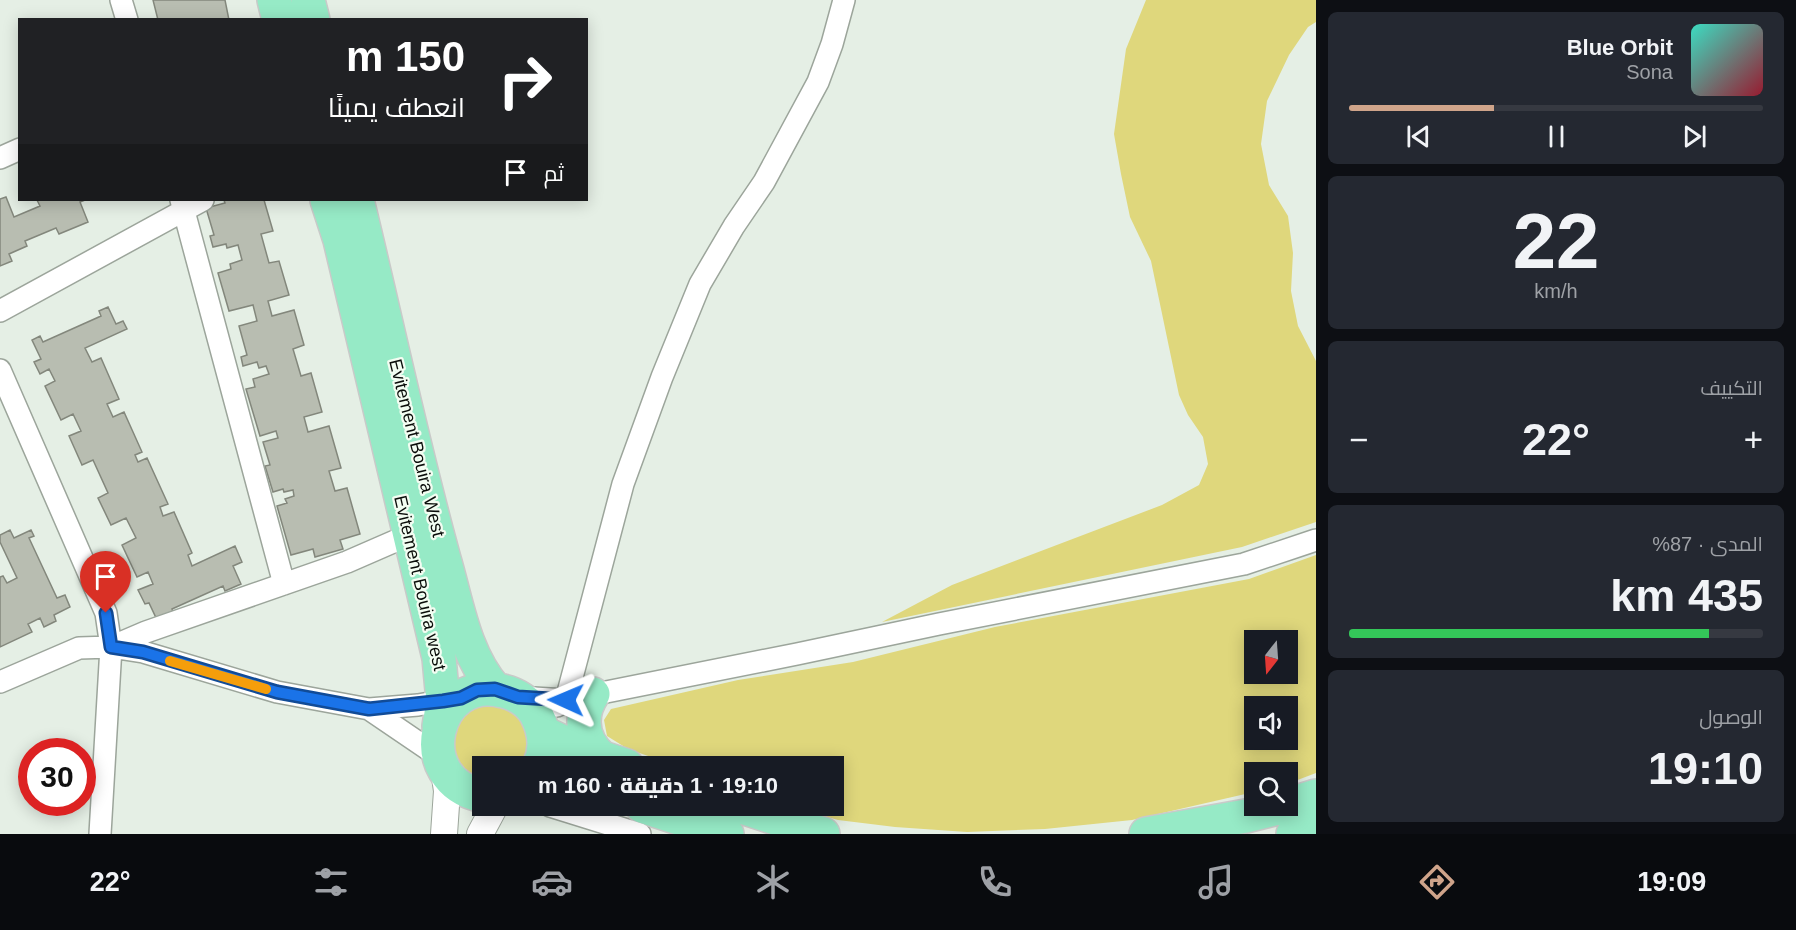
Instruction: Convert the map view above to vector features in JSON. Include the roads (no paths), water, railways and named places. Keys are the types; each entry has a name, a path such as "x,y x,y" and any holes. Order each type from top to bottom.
{"highway":[{"path":"274,0 278,18"},
{"path":"308,0 312,18"},
{"name":"Evitement Bouira West","path":"327,201 340,240 395,477"},
{"name":"Evitement Bouira West","path":"357,201 428,501 462,622 477,664 507,693 534,711 542,729"},
{"name":"Evitement Bouira west","path":"395,477 439,658 445,730"},
{"path":"472,792 462,788 452,780 445,730 477,690 507,693"},
{"path":"580,697 586,704 583,728 587,740 593,750 604,756"},
{"path":"542,756 544,750 542,729 602,756"},
{"path":"1298,801 1316,796"},
{"path":"673,816 728,834"},
{"path":"769,816 823,834"},
{"path":"1146,834 1246,816"},
{"path":"1293,834 1316,826"}],"street":[{"path":"121,0 126,18"},
{"path":"580,697 623,484 662,377 700,284 734,226 764,182 818,82 832,44 844,0"},
{"path":"0,158 18,149"},
{"path":"0,311 183,205 199,201"},
{"path":"183,205 284,584"},
{"path":"0,370 106,613 111,647 100,834"},
{"path":"111,647 146,632 347,562 409,535"},
{"path":"542,729 552,710 580,697 1244,564 1316,540"},
{"path":"0,682 79,648 111,647 143,652 277,692 369,709 445,730"},
{"path":"507,693 580,697"},
{"path":"369,709 445,730"},
{"path":"444,834 447,791 445,730"},
{"path":"480,834 490,816"},
{"path":"582,816 640,834"}]}
